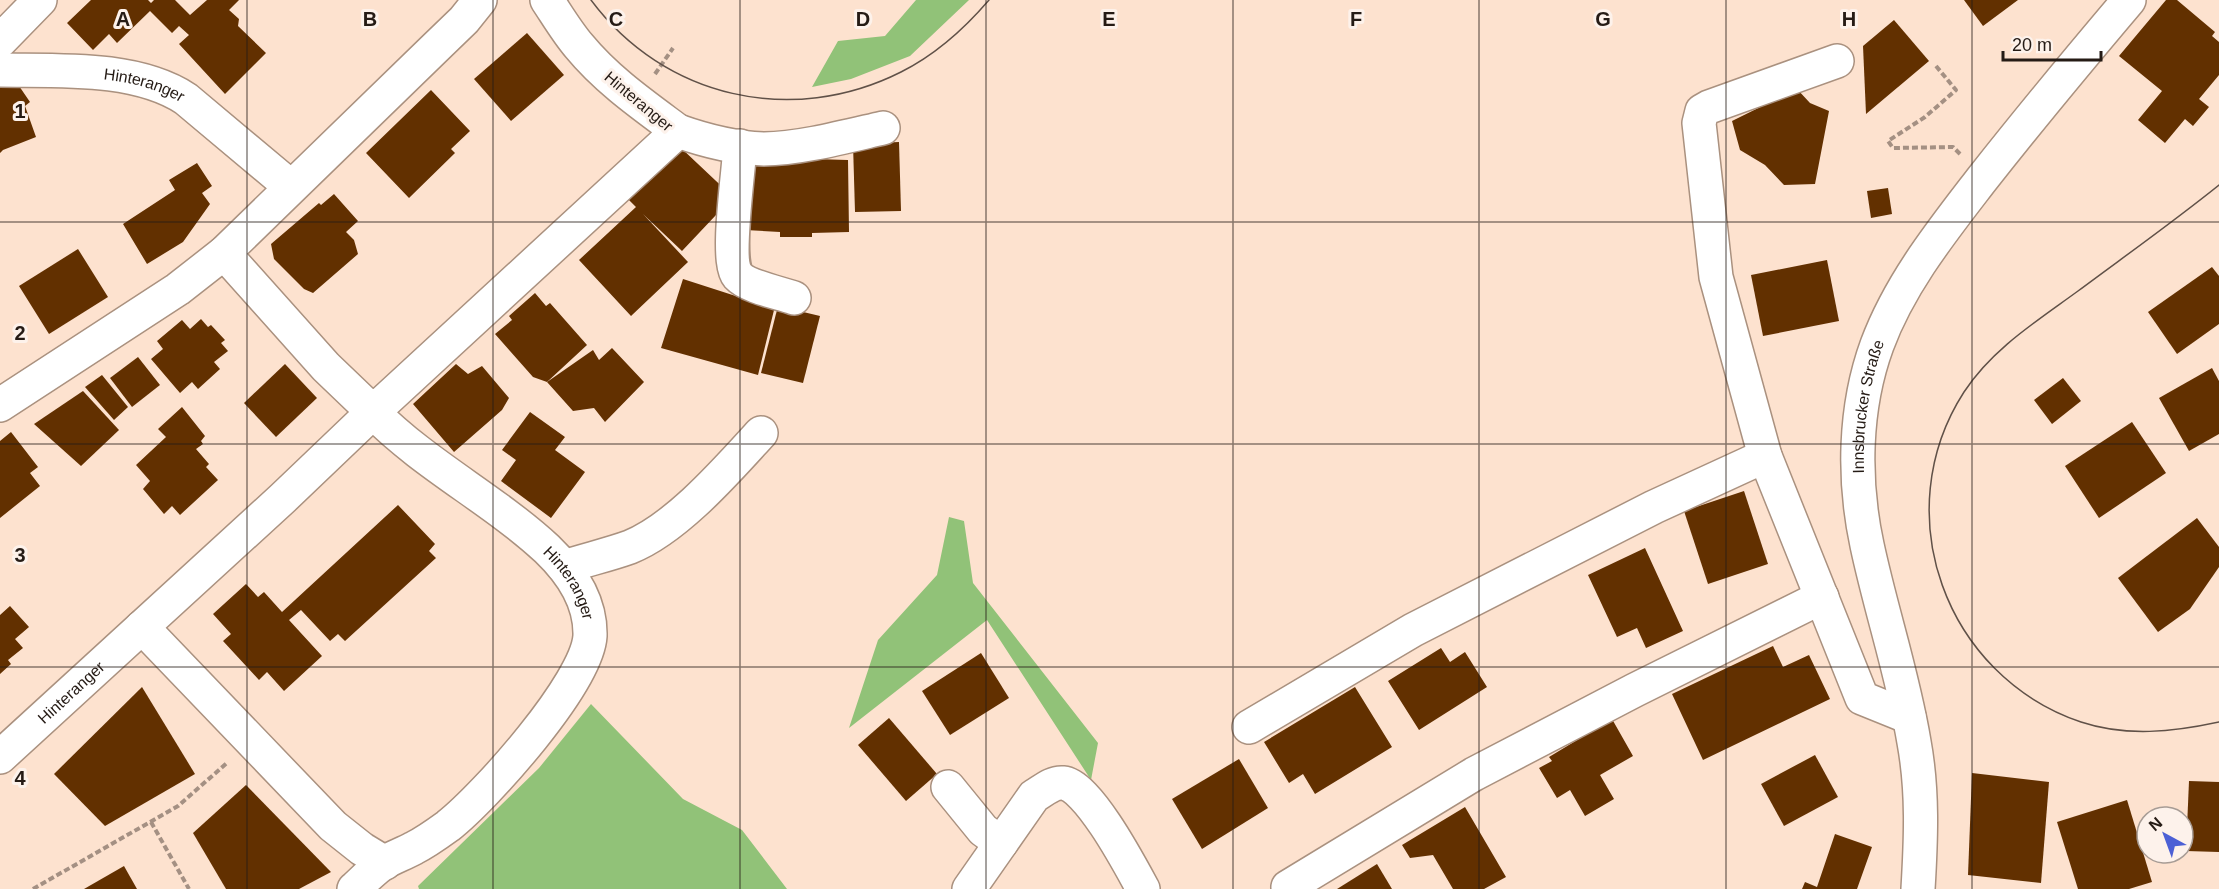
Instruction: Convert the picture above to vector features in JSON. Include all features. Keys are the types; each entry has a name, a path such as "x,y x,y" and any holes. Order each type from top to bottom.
{"street":[{"path":"0,41 40,0"},
{"path":"0,405 177,289 224,253 464,20 480,0"},
{"name":"Hinteranger","path":"0,757 678,131 618,85 595,64 578,45 547,0"},
{"name":"Innsbrucker Straße","path":"1918,889 1921,809 1917,762 1909,717 1867,544 1861,510 1858,439 1862,408 1877,346 1910,278 1932,245 2002,154 2129,0"},
{"path":"1837,61 1702,111 1699,117 1716,277 1765,456 1862,698 1909,717"},
{"name":"Hinteranger","path":"0,70 84,72 141,80 172,90 186,99 291,188"},
{"path":"678,131 709,142 765,149 884,128"},
{"path":"741,146 733,241 735,271 739,278 747,282 794,298"},
{"name":"Hinteranger","path":"224,253 326,367 397,437 532,536 564,567 579,590 590,623 590,638 580,668 536,733 480,796 450,825 384,862 354,889"},
{"path":"564,567 631,546 657,532 702,494 761,433"},
{"path":"1249,727 1413,630 1654,507 1765,456"},
{"path":"1289,889 1288,887 1474,774 1635,690 1822,597"},
{"path":"142,627 333,826 362,849 384,862"},
{"path":"969,889 1006,824 1034,796 1050,786 1064,783 1077,789 1110,831 1143,889"},
{"path":"948,787 983,830 1006,824"}],"path":[{"path":"1936,66 1956,90 1925,117 1888,141 1893,148 1953,147 1964,157"},
{"path":"33,889 178,806 251,741"},
{"path":"151,822 189,889"}],"green space":[{"path":"916,0 969,0 910,56 851,79 812,87 838,41 885,36"},
{"path":"949,517 964,521 973,583 1098,743 1091,780 987,620 849,728 878,640 937,575"},
{"path":"591,704 683,799 742,830 787,889 419,889 418,886 539,768"}],"building":[{"path":"91,0 148,0 151,3 154,0 175,0 190,15 207,0 239,0 229,10 239,19 238,26 266,53 225,94 179,44 189,35 179,26 172,33 150,11 117,43 109,34 93,50 67,23"},
{"path":"1964,0 2018,0 1983,26"},
{"path":"2166,0 2177,0 2215,32 2212,36 2219,42 2219,75 2199,99 2209,107 2193,126 2185,119 2165,143 2138,120 2162,91 2119,56"},
{"path":"1894,20 1929,61 1866,114 1863,46"},
{"path":"527,33 564,75 511,121 474,79"},
{"path":"17,83 30,102 25,106 36,137 0,153 0,88"},
{"path":"1797,89 1810,103 1829,111 1815,184 1784,185 1765,165 1740,150 1732,121"},
{"path":"431,90 470,131 451,149 455,153 409,198 366,153"},
{"path":"899,142 901,211 855,212 853,144"},
{"path":"680,147 733,197 682,251 643,214 688,262 631,316 579,260 636,207 627,198"},
{"path":"749,157 848,160 849,232 812,233 812,237 780,237 780,232 745,230"},
{"path":"197,163 212,186 202,193 210,204 183,242 147,264 123,224 175,190 169,180"},
{"path":"1888,188 1892,214 1871,218 1867,191"},
{"path":"334,194 358,221 346,232 354,240 358,254 313,293 304,289 274,259 271,244 319,203 321,205"},
{"path":"78,249 108,297 49,334 19,286"},
{"path":"1827,260 1839,321 1763,336 1751,275"},
{"path":"2212,267 2219,276 2219,324 2177,354 2148,312"},
{"path":"683,279 775,306 758,375 661,348"},
{"path":"535,293 546,306 550,303 587,345 547,382 533,377 495,334 512,320 509,316"},
{"path":"778,306 820,316 803,383 761,373"},
{"path":"201,319 208,327 211,325 225,340 221,343 228,351 214,362 220,369 198,389 192,382 180,393 151,359 163,349 157,341 182,320 190,329"},
{"path":"612,348 644,382 605,422 594,408 573,411 547,382 593,350 599,360"},
{"path":"138,357 160,385 132,407 110,378"},
{"path":"285,364 317,398 276,437 244,403"},
{"path":"456,364 468,374 482,366 509,398 502,410 454,452 413,404"},
{"path":"2212,368 2219,381 2219,434 2189,451 2159,398"},
{"path":"102,375 128,407 114,420 85,387"},
{"path":"2063,378 2081,401 2052,424 2034,400"},
{"path":"83,391 119,430 81,466 34,424"},
{"path":"182,407 205,436 201,441 203,444 196,449 209,464 206,467 218,480 180,515 172,506 164,514 143,489 150,481 136,465 166,437 158,429"},
{"path":"530,412 565,437 555,450 585,472 551,518 501,481 516,460 502,450"},
{"path":"2132,422 2166,473 2099,518 2065,466"},
{"path":"11,432 38,467 30,473 40,486 0,518 0,441"},
{"path":"1744,491 1768,564 1708,584 1684,511"},
{"path":"398,505 435,544 429,551 436,558 345,641 338,634 330,641 301,610 289,620 322,656 284,691 267,672 259,680 223,641 231,634 213,614 246,584 258,597 264,592 282,612"},
{"path":"2197,518 2219,547 2219,567 2190,609 2158,632 2118,578"},
{"path":"1645,548 1683,631 1646,648 1637,628 1617,637 1588,575"},
{"path":"10,606 29,627 15,639 23,648 8,660 11,664 0,674 0,615"},
{"path":"1773,646 1783,667 1809,655 1830,699 1703,760 1672,694"},
{"path":"1441,648 1450,662 1465,652 1487,687 1419,730 1388,681"},
{"path":"981,653 1009,698 950,735 922,691"},
{"path":"142,687 195,774 105,826 54,774"},
{"path":"1355,687 1392,747 1315,794 1303,774 1289,783 1264,742"},
{"path":"889,718 937,774 906,801 858,745"},
{"path":"1612,719 1633,756 1600,775 1614,799 1585,816 1570,790 1557,798 1539,768 1552,761 1549,757"},
{"path":"1815,755 1838,797 1784,826 1761,784"},
{"path":"1239,759 1268,808 1202,849 1172,799"},
{"path":"1972,773 2049,782 2041,883 1968,875"},
{"path":"2189,781 2219,782 2219,852 2195,851 2195,805 2188,805"},
{"path":"246,785 331,872 299,889 226,889 193,833"},
{"path":"2127,800 2135,826 2135,865 2147,865 2152,882 2129,889 2078,889 2057,822"},
{"path":"1465,807 1506,877 1484,889 1453,889 1433,855 1410,858 1402,845"},
{"path":"1835,834 1872,847 1857,889 1802,889 1805,882 1817,887"},
{"path":"1377,864 1392,889 1337,889"},
{"path":"124,866 137,889 84,889"}],"tram line":[{"path":"591,0 621,33 655,60 692,80 732,93 774,99 817,98 859,89 901,72 926,58 949,40 989,0"},
{"path":"2219,185 2031,325 1988,362 1964,392 1941,439 1930,488 1931,537 1942,585 1964,629 1994,668 2034,700 2081,722 2098,727 2150,731 2219,722"}]}
